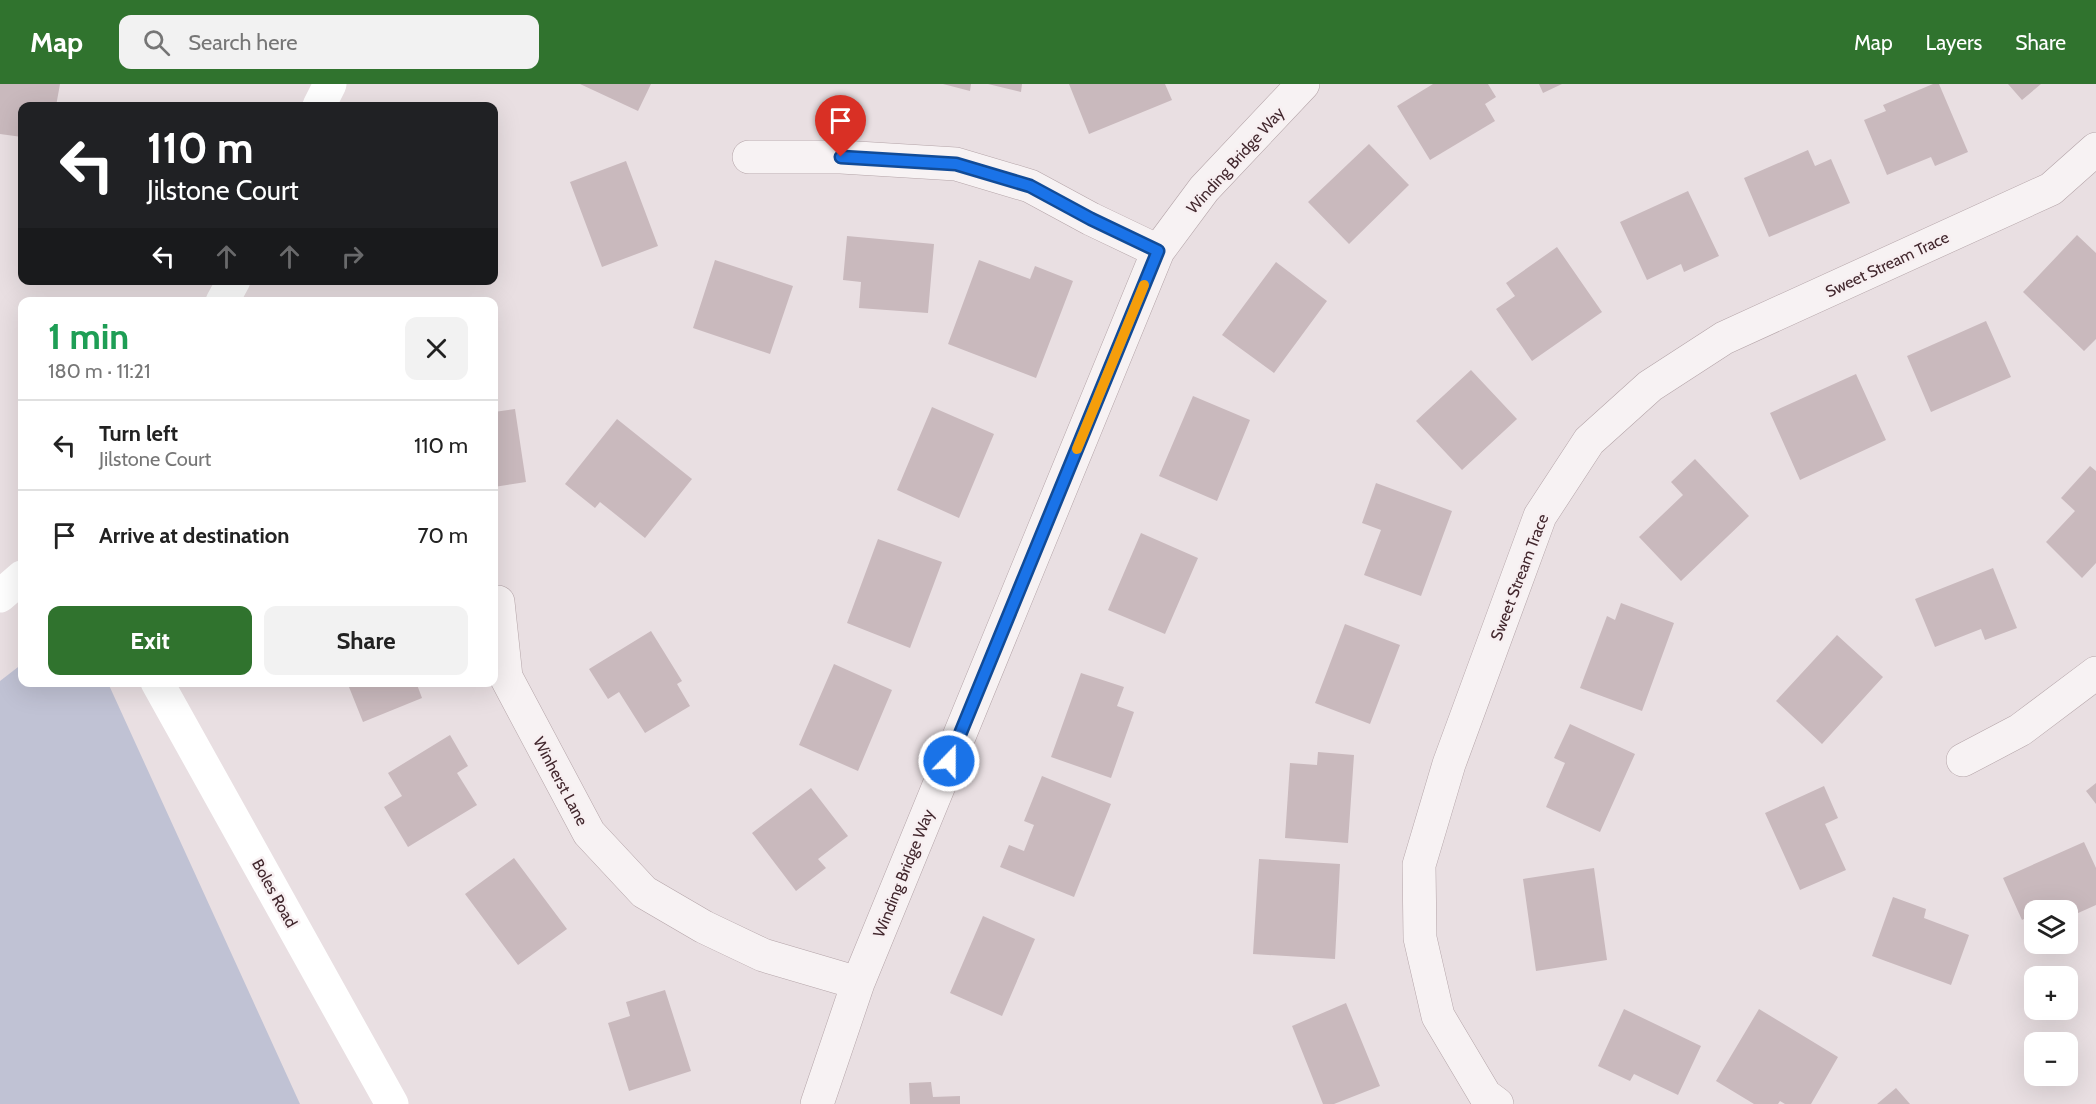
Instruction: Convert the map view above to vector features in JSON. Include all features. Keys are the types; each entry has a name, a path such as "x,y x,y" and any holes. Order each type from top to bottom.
{"street":[{"path":"321,102 330,84"},
{"name":"Winding Bridge Way","path":"817,1104 858,982 1158,251 1204,189 1304,84"},
{"name":"Sweet Stream Trace","path":"1497,1104 1485,1095 1438,1016 1420,938 1419,865 1449,764 1540,516 1589,441 1650,386 1724,338 2051,189 2096,149"},
{"path":"748,157 841,157 956,164 1030,186 1091,219 1158,251"},
{"path":"0,596 18,580"},
{"name":"Winherst Lane","path":"498,602 506,678 589,833 644,892 704,927 764,955 858,982"},
{"path":"1963,760 2020,730 2096,673"},
{"name":"Boles Road","path":"160,687 392,1104"}],"shaded area":[{"path":"18,667 18,687 110,687 300,1104 0,1104 0,681"}],"building":[{"path":"0,84 60,84 57,102 18,102 18,136 0,134"},
{"path":"580,84 651,84 638,111"},
{"path":"943,84 971,84 970,91"},
{"path":"988,84 1022,84 1021,92"},
{"path":"1069,84 1165,84 1172,100 1089,134"},
{"path":"1433,84 1488,84 1496,97 1485,104 1495,121 1430,160 1397,106"},
{"path":"1539,84 1562,84 1543,93"},
{"path":"1933,84 1939,84 1968,152 1935,166 1931,157 1887,175 1864,120 1886,111 1883,105"},
{"path":"2008,84 2041,84 2022,100"},
{"path":"1369,144 1409,185 1349,244 1308,202"},
{"path":"1808,150 1815,166 1831,159 1850,203 1769,237 1744,178"},
{"path":"626,161 658,246 602,267 570,182"},
{"path":"1688,191 1719,256 1684,272 1681,264 1647,280 1620,222"},
{"path":"2077,235 2096,253 2096,339 2084,351 2023,292"},
{"path":"847,236 934,244 928,313 859,308 861,282 843,280"},
{"path":"1557,247 1602,312 1532,361 1496,309 1515,296 1506,283"},
{"path":"715,260 793,286 770,354 693,328"},
{"path":"979,260 1030,279 1035,266 1073,281 1036,378 948,344"},
{"path":"1276,262 1327,301 1274,373 1222,335"},
{"path":"1986,321 2011,377 1931,412 1907,356"},
{"path":"1471,370 1517,419 1462,470 1416,421"},
{"path":"1856,374 1886,440 1800,480 1770,413"},
{"path":"1193,396 1250,420 1217,501 1159,476"},
{"path":"932,407 994,434 959,518 897,490"},
{"path":"515,409 526,482 498,486 498,411"},
{"path":"617,419 692,479 645,538 600,502 595,508 565,484"},
{"path":"1695,459 1749,516 1681,581 1639,537 1683,495 1671,482"},
{"path":"2090,466 2096,471 2096,563 2082,578 2046,542 2075,511 2061,498"},
{"path":"1376,483 1452,511 1421,596 1364,575 1381,530 1362,523"},
{"path":"1141,533 1198,558 1165,634 1108,610"},
{"path":"878,539 942,562 910,648 847,623"},
{"path":"1993,568 2017,628 1985,640 1981,629 1935,647 1915,599"},
{"path":"1621,603 1674,623 1642,711 1580,688 1607,616 1615,620"},
{"path":"1345,624 1400,645 1370,724 1315,703"},
{"path":"651,631 682,681 677,684 690,706 645,733 619,692 608,699 589,669"},
{"path":"1837,635 1883,677 1822,744 1776,701"},
{"path":"834,664 892,690 858,771 799,745"},
{"path":"1081,673 1124,687 1117,706 1134,712 1111,778 1051,757"},
{"path":"349,687 418,687 422,698 363,722"},
{"path":"1570,724 1635,754 1600,832 1546,807 1565,763 1554,758"},
{"path":"450,735 468,766 457,773 477,805 408,847 384,807 402,796 388,773"},
{"path":"1318,752 1354,755 1348,843 1285,838 1290,763 1317,765"},
{"path":"1042,776 1111,804 1074,897 1000,867 1009,845 1024,851 1034,825 1024,821"},
{"path":"2096,783 2096,804 2086,791"},
{"path":"1824,786 1838,818 1825,824 1846,870 1800,890 1765,813"},
{"path":"811,788 848,836 818,859 826,868 796,891 752,833"},
{"path":"2084,842 2096,868 2096,905 2078,913 2078,900 2024,900 2024,919 2022,920 2003,878"},
{"path":"514,858 567,929 518,965 465,894"},
{"path":"1259,859 1340,864 1335,959 1253,954"},
{"path":"1594,868 1607,960 1536,971 1523,879"},
{"path":"1893,897 1926,909 1924,918 1969,935 1951,985 1872,956"},
{"path":"983,916 1035,939 1002,1016 950,993"},
{"path":"665,990 691,1071 629,1091 608,1023 630,1016 626,1002"},
{"path":"1346,1003 1380,1086 1334,1104 1323,1104 1292,1026"},
{"path":"1624,1009 1701,1046 1678,1095 1634,1074 1630,1081 1598,1066"},
{"path":"1759,1009 1838,1057 1811,1104 1785,1104 1780,1101 1778,1104 1754,1104 1716,1081"},
{"path":"931,1082 933,1097 960,1096 960,1104 910,1104 909,1083"},
{"path":"1896,1088 1910,1104 1877,1104"}],"slow traffic":[{"path":"1077,449 1144,285"}],"route":[{"path":"841,157 956,164 1030,186 1091,219 1158,251 949,761"}]}
